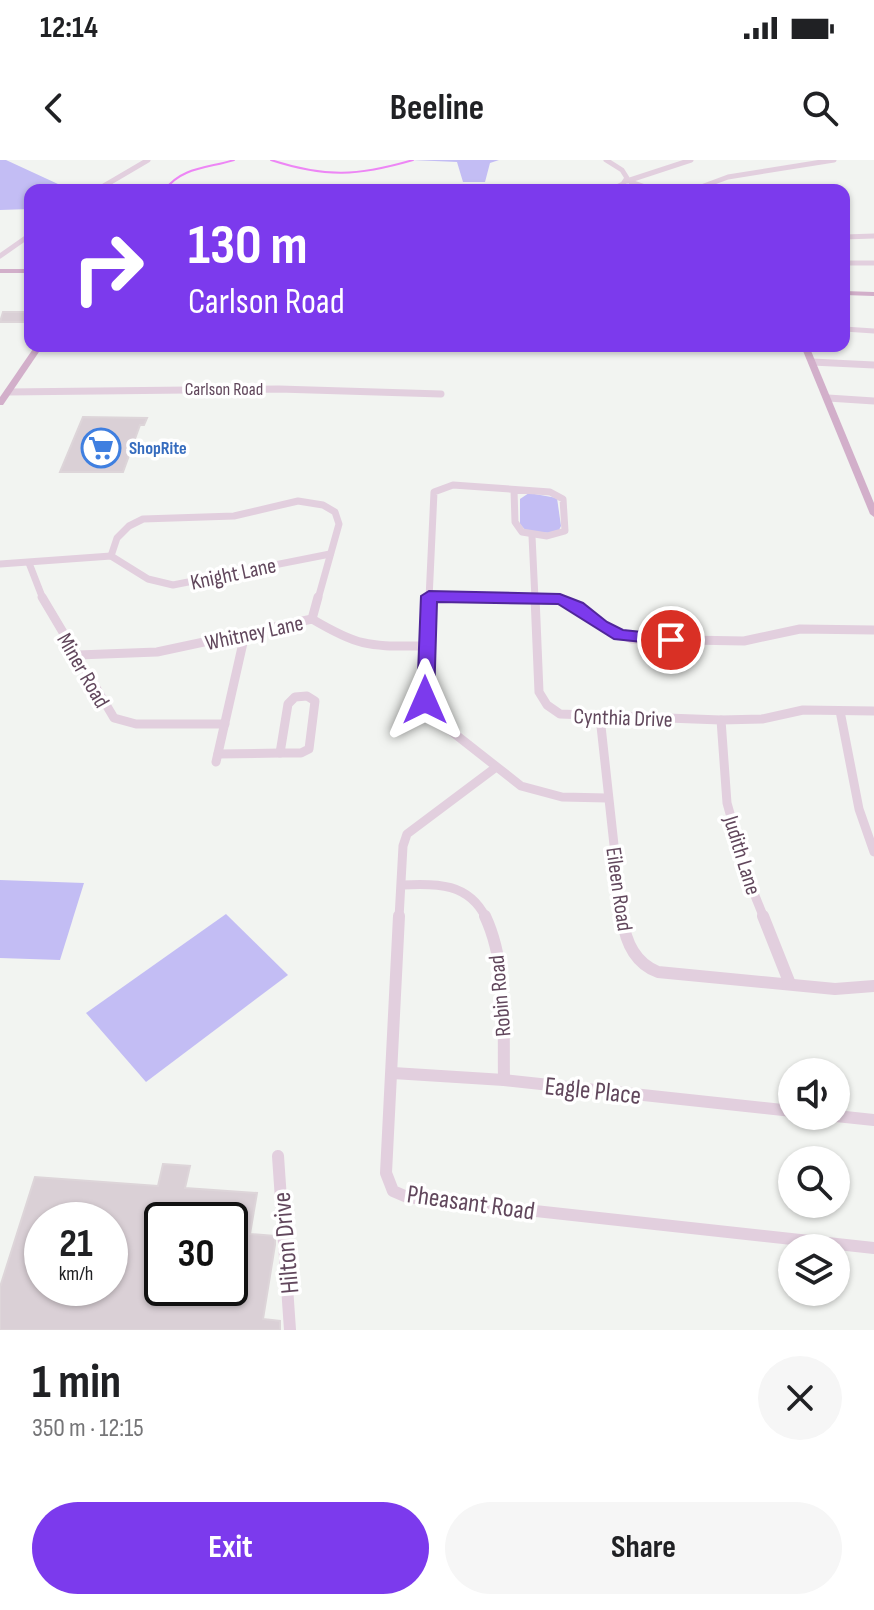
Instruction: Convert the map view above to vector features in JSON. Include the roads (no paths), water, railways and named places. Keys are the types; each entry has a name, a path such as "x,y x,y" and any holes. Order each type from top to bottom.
{"main road":[{"path":"0,271 24,271"},
{"path":"850,293 874,294"},
{"path":"0,403 35,352"},
{"path":"808,352 873,512"}],"street":[{"path":"107,184 148,160"},
{"path":"606,160 622,170 627,181 636,184"},
{"path":"621,184 691,160"},
{"path":"709,184 728,177 834,160"},
{"path":"850,237 874,236"},
{"path":"0,256 24,239"},
{"path":"850,263 874,263"},
{"path":"850,329 874,331"},
{"path":"812,362 874,365"},
{"name":"Carlson Road","path":"8,392 279,389 441,394"},
{"path":"828,398 874,401"},
{"path":"514,490 515,526 532,536 554,536 565,531 563,499 554,493 449,485 435,490 425,646 425,700 432,716 446,730 521,786 562,797 607,798"},
{"path":"0,564 111,556 119,534 143,519 161,516 234,516 297,500 325,505 338,518 312,619"},
{"name":"Cynthia Drive","path":"532,536 533,599 542,701 560,714 721,720 762,719 803,710 874,711"},
{"name":"Knight Lane","path":"111,556 148,579 173,585 330,554"},
{"name":"Miner Road","path":"29,563 46,608 94,680 103,704 114,718 136,724 225,724"},
{"path":"429,596 568,601 601,626 632,639 744,641 800,629 874,630"},
{"name":"Whitney Lane","path":"78,655 157,652 312,619 348,640 368,646 425,646"},
{"path":"245,634 217,758 301,753 309,749 316,708 311,698 295,697 288,704 280,753"},
{"path":"840,711 859,809 874,852"},
{"name":"Eileen Road","path":"600,717 623,924 631,950 639,963 658,972 848,990 874,986"},
{"name":"Judith Lane","path":"721,720 727,803 749,881 790,984"},
{"name":"Pheasant Road","path":"495,768 407,834 403,846 386,1173 389,1184 400,1195 874,1248"},
{"name":"Robin Road","path":"402,885 448,885 466,892 484,910 501,980 504,1080"},
{"name":"Eagle Place","path":"393,1073 504,1080 778,1109"},
{"path":"850,1117 874,1120"},
{"name":"Hilton Drive","path":"278,1156 290,1330"}],"waterway":[{"path":"170,184 196,169 234,160"},
{"path":"271,160 309,170 342,173 413,160"}],"place":[{"name":"ShopRite","path":"101,448"}]}
